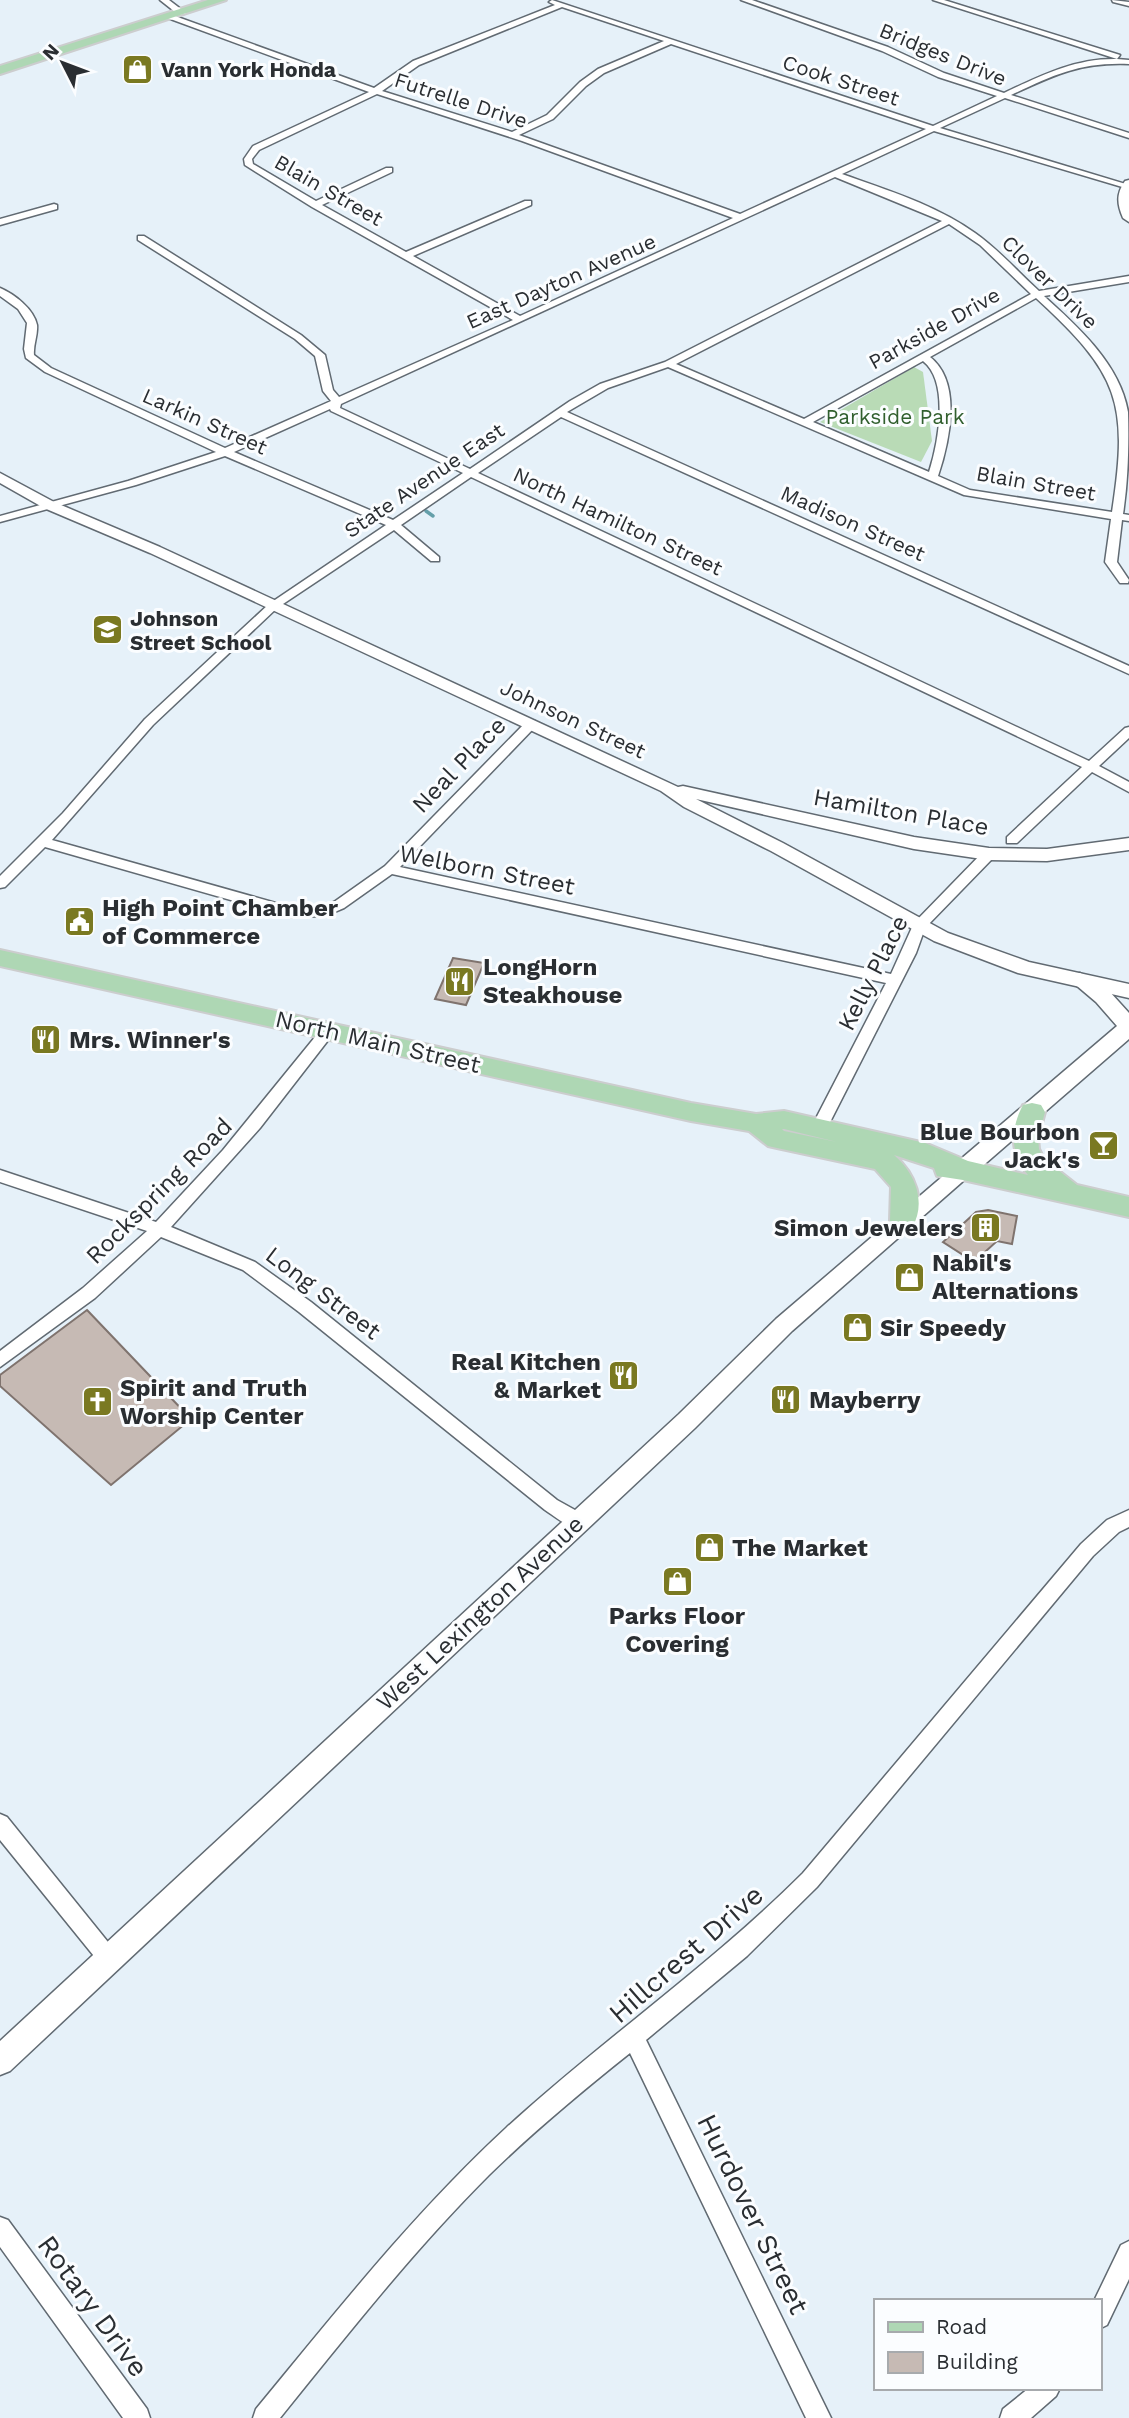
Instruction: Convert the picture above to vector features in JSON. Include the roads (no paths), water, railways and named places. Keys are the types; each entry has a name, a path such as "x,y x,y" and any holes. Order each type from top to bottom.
{"main road":[{"path":"0,70 220,0"},
{"path":"1128,185 1124,195 1124,209 1129,218"},
{"name":"North Main Street","path":"0,958 691,1112 756,1123 784,1121 819,1128 925,1153 963,1170"},
{"path":"963,1170 1129,1027 1103,997 1080,980"},
{"path":"1032,1112 1024,1133 1025,1151 1048,1178 1075,1195"},
{"name":"North Main Street","path":"756,1123 777,1139 912,1167 963,1170 1129,1207"},
{"path":"883,1161 897,1171 903,1180 903,1222"}],"street":[{"name":"Futrelle Drive","path":"164,0 175,15 376,92 512,135 742,218"},
{"name":"Cook Street","path":"547,0 934,128 1128,185"},
{"name":"Bridges Drive","path":"745,0 885,49 941,75 1129,136"},
{"path":"937,0 1129,61"},
{"path":"1116,0 1129,4"},
{"name":"Blain Street","path":"520,320 255,170 249,165 250,153 263,144 376,92 416,63 562,5"},
{"path":"512,135 550,117 583,83 601,71 671,41"},
{"name":"East Dayton Avenue","path":"0,519 132,483 225,452 520,320 1061,69 1104,61 1129,61"},
{"path":"315,205 389,170"},
{"name":"Clover Drive","path":"835,173 922,208 977,238 1085,342 1105,367 1117,388 1124,414 1123,482 1111,562 1125,581"},
{"path":"405,256 528,203"},
{"path":"0,222 54,207"},
{"name":"State Avenue East","path":"0,884 43,842 149,722 273,606 604,386 668,364 949,221"},
{"name":"North Hamilton Street","path":"141,239 298,337 320,355 328,391 337,401 335,409 1091,766 1129,788"},
{"name":"Parkside Drive","path":"806,422 1037,294 1129,279"},
{"name":"Larkin Street","path":"0,290 31,319 33,328 27,346 29,356 41,365 225,452 395,525 435,559"},
{"path":"923,356 935,366 945,409 938,463 933,477"},
{"name":"Blain Street","path":"668,364 968,492 1129,518"},
{"name":"Madison Street","path":"561,413 1129,670"},
{"name":"Johnson Street","path":"0,477 49,505 85,518 667,787 691,803 941,937 1025,968 1129,991"},
{"name":"Neal Place","path":"390,869 531,724"},
{"path":"1012,840 1129,731"},
{"name":"Hamilton Place","path":"667,787 788,817 914,843 989,854 1047,855 1129,844"},
{"path":"736,827 753,816 788,817"},
{"name":"Welborn Street","path":"43,842 290,912 320,913 339,905 390,869 894,980"},
{"name":"Kelly Place","path":"819,1128 919,926 989,854"},
{"name":"Rockspring Road","path":"0,1360 81,1299 159,1228 252,1130 329,1030"},
{"name":"West Lexington Avenue","path":"0,2061 687,1421 783,1325 963,1170"},
{"name":"Long Street","path":"0,1176 159,1228 249,1266 551,1505 578,1521"},
{"name":"Hillcrest Drive","path":"265,2418 377,2281 463,2186 514,2136 772,1921 810,1880 1087,1550 1113,1527 1129,1518"},
{"path":"0,1824 109,1959"},
{"name":"Hurdover Street","path":"633,2036 819,2418"},
{"name":"Rotary Drive","path":"0,2228 138,2418"},
{"path":"1101,2313 1129,2253"},
{"path":"1012,2418 1046,2390"}],"waterway":[{"path":"426,511 433,516"}],"place":[{"name":"Vann York Honda","path":"138,69"},
{"name":"Johnson Street School","path":"107,630"},
{"name":"High Point Chamber of Commerce","path":"79,922"},
{"name":"LongHorn Steakhouse","path":"460,981"},
{"name":"Mrs. Winner's","path":"46,1040"},
{"name":"Blue Bourbon Jack's","path":"1103,1146"},
{"name":"Simon Jewelers","path":"986,1228"},
{"name":"Nabil's Alternations","path":"909,1277"},
{"name":"Sir Speedy","path":"857,1328"},
{"name":"Real Kitchen & Market","path":"624,1376"},
{"name":"Mayberry","path":"786,1400"},
{"name":"Spirit and Truth Worship Center","path":"97,1402"},
{"name":"The Market","path":"709,1548"},
{"name":"Parks Floor Covering","path":"677,1582"}],"park label":[{"name":"Parkside Park","path":"895,416"}]}
